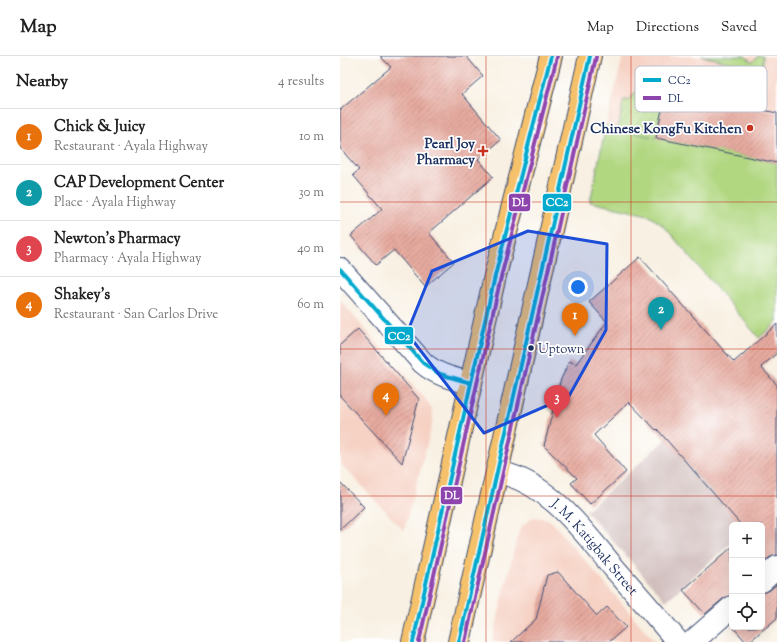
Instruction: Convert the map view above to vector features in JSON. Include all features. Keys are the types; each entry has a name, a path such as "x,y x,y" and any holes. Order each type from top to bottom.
{"highway":[{"path":"413,642 495,276 551,56"},
{"path":"459,642 590,56"}],"street":[{"path":"340,269 422,363 435,372 447,377 471,383"},
{"name":"J. M. Katigbak Street","path":"498,472 515,476 527,482 563,511 678,642"},
{"path":"765,578 777,567"},
{"path":"692,642 729,610"}],"highlighted area":[{"path":"528,231 607,244 606,330 569,396 484,433 407,333 432,271"}],"shaded area":[{"path":"623,56 777,56 777,163 606,126"},
{"path":"340,300 427,401 432,410 433,421 404,531 340,463"},
{"path":"747,350 777,383 777,564 773,567 765,558 765,522 729,522 729,545 666,601 586,511 665,440 658,431"},
{"path":"533,517 548,519 552,522 655,642 492,642 518,533 522,526"}],"green space":[{"path":"702,56 745,56 752,62 758,56 763,56 763,66 746,66"},
{"path":"635,93 635,112 661,112 656,138 618,129 623,102 625,99 628,101"},
{"path":"606,126 777,163 777,322 759,338 664,226 648,215 590,202"}],"building":[{"path":"380,56 466,56 483,76 462,94 501,140 478,159 493,177 429,233 454,262 425,287 394,250 376,265 351,236 382,209 353,175 359,170 340,148 340,110 391,67"},
{"path":"767,111 777,113 777,163 656,138 661,112"},
{"path":"640,257 734,362 777,324 777,353 761,367 777,385 777,555 765,561 765,522 738,522 657,429 656,430 629,402 594,435 626,472 590,504 571,483 577,478 544,446 560,382 569,361 576,364 607,322 589,302"},
{"path":"358,329 419,399 402,463 340,396 340,345"},
{"path":"340,482 364,507 340,530"},
{"path":"729,550 729,596 724,598 705,614 683,590"},
{"path":"558,572 597,616 607,607 626,627 609,642 511,642 536,619 547,575"},
{"path":"777,584 777,618 765,628 765,592"},
{"path":"736,630 763,630 749,642 746,642"}],"transit line":[{"name":"CC2","path":"413,642 495,276 551,56"},
{"name":"CC2","path":"459,642 590,56"},
{"name":"DL","path":"419,642 501,277 557,57"},
{"name":"DL","path":"465,642 596,57"},
{"name":"CC2","path":"340,269 423,363 440,374 471,383"}],"place":[{"name":"Chinese KongFu Kitchen","path":"750,128"},
{"name":"Pearl Joy Pharmacy","path":"483,151"},
{"name":"CAP Development Center","path":"661,330"},
{"name":"Chick & Juicy","path":"575,336"},
{"name":"Uptown","path":"531,348"},
{"name":"Shakey's","path":"386,416"},
{"name":"Newton's Pharmacy","path":"557,418"}]}
